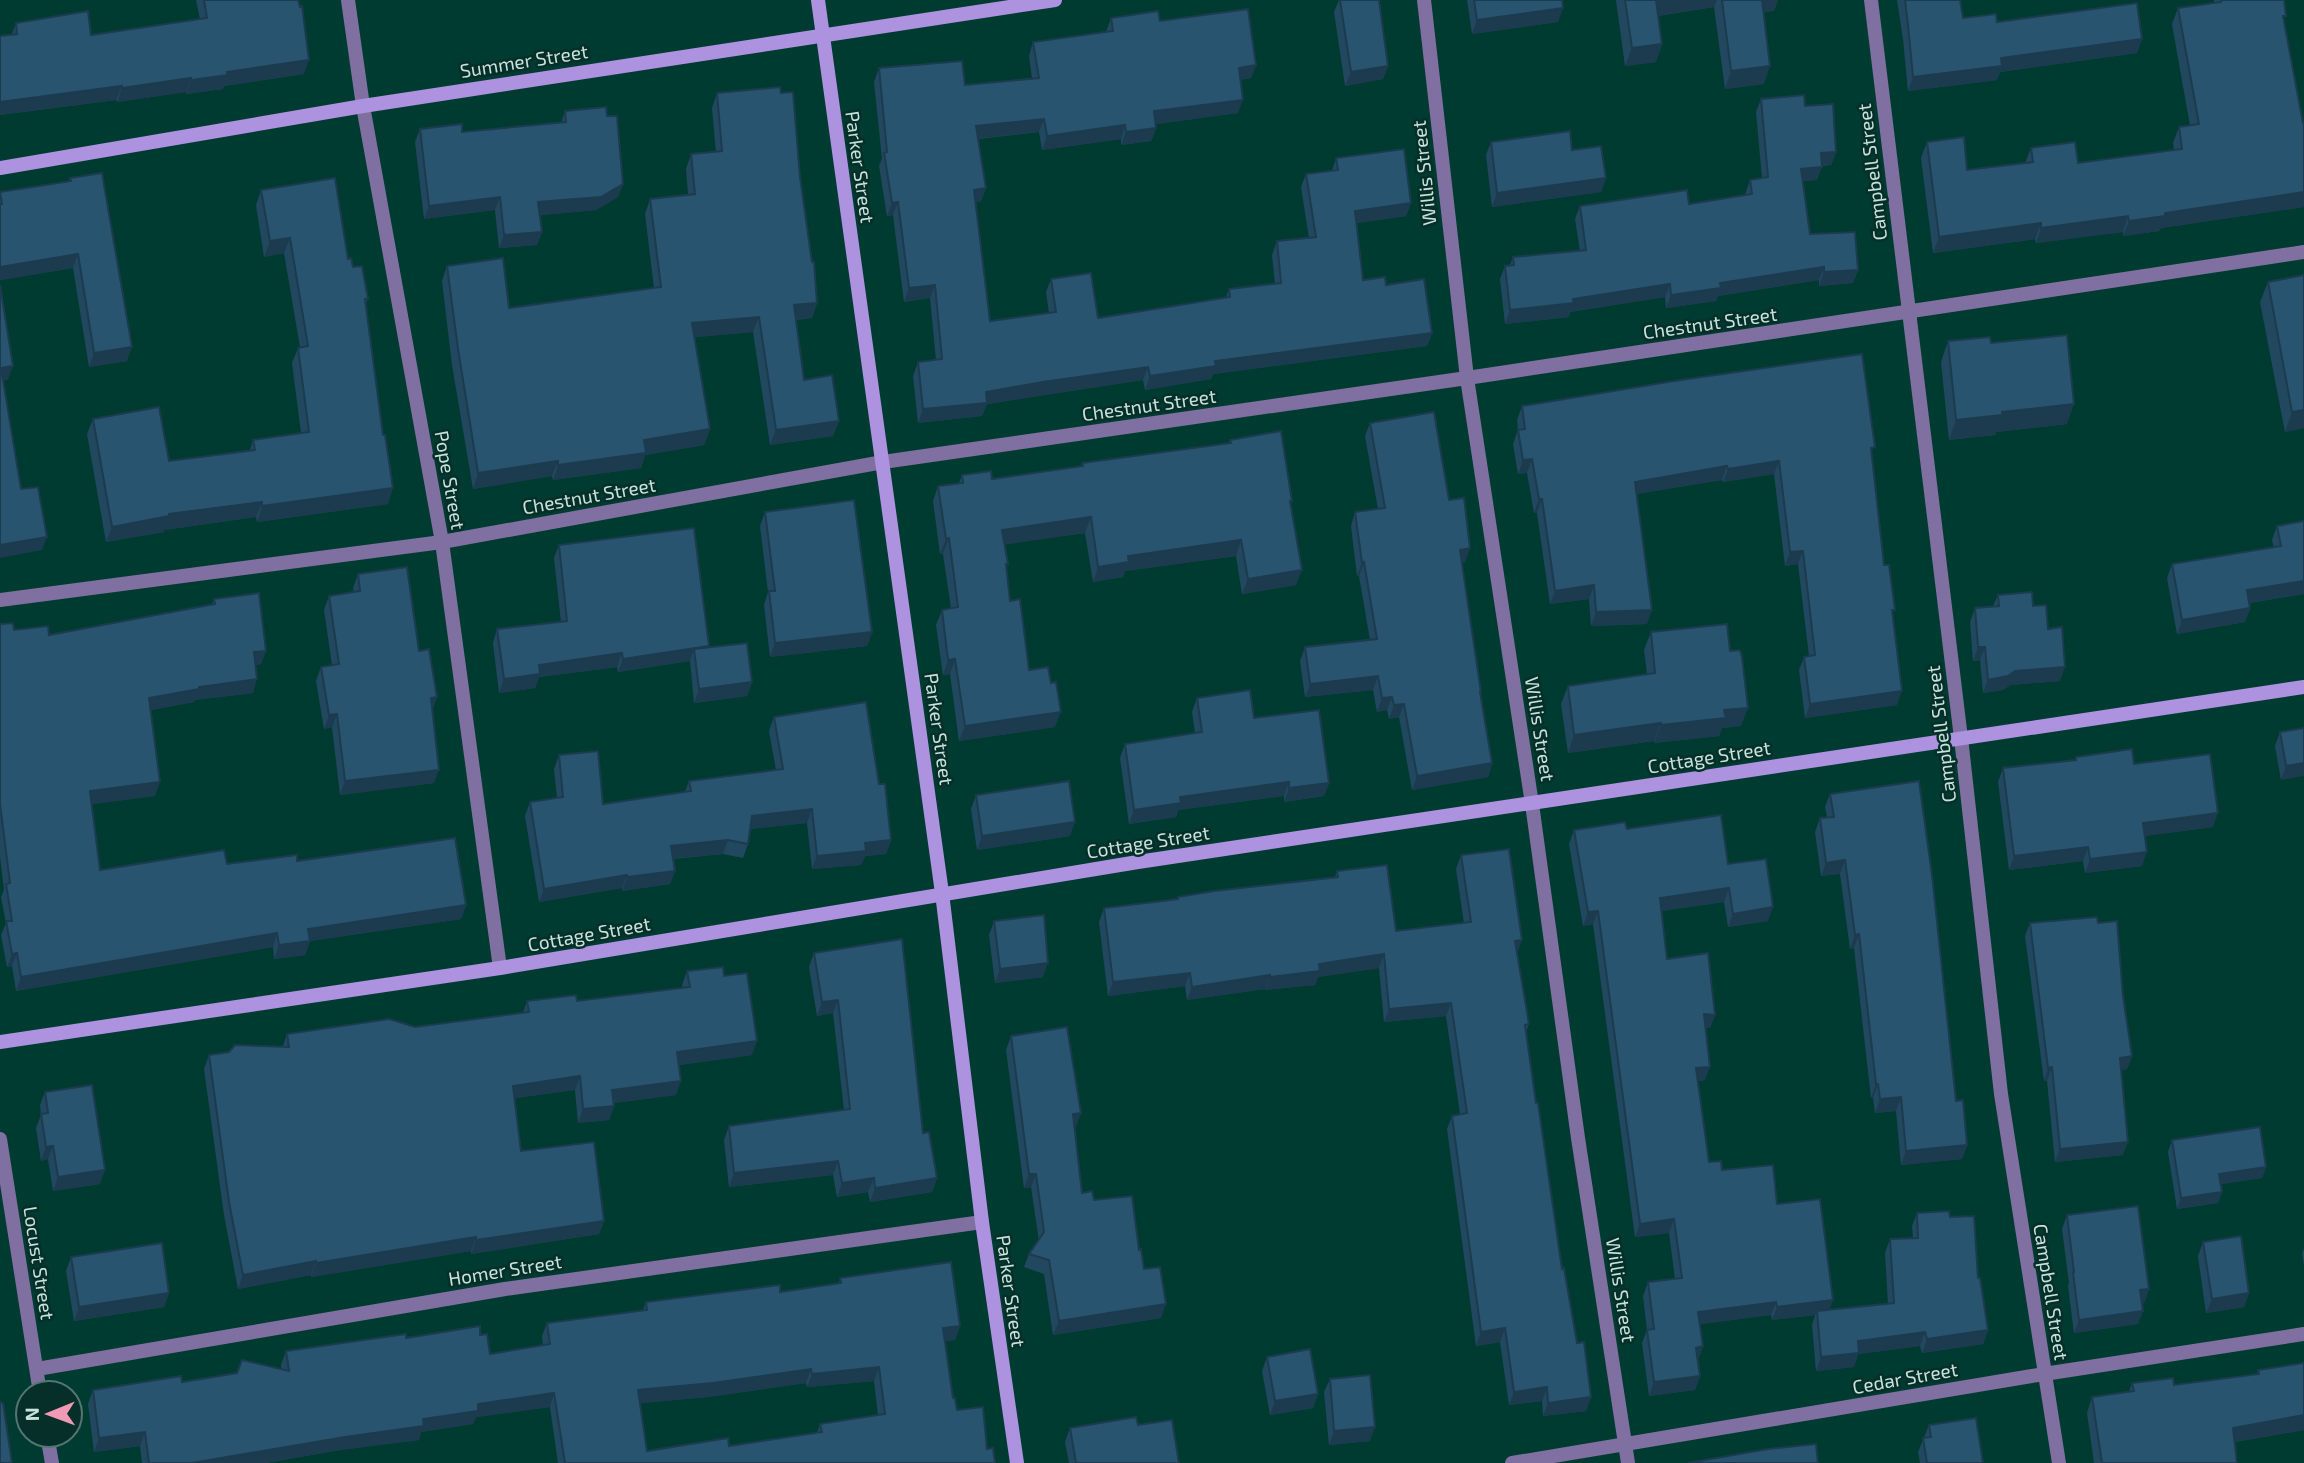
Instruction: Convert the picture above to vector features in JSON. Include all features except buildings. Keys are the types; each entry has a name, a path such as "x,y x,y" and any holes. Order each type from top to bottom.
{"main road":[{"name":"Parker Street","path":"817,0 942,893 982,1222 1017,1463"},
{"name":"Summer Street","path":"0,168 363,106 1055,0"},
{"name":"Cottage Street","path":"0,1042 500,968 942,893 2304,687"}],"street":[{"name":"Pope Street","path":"348,0 363,106 442,541 500,968"},
{"name":"Willis Street","path":"1424,0 1467,378 1628,1463"},
{"name":"Campbell Street","path":"1871,0 1961,738 2001,1094 2059,1463"},
{"name":"Chestnut Street","path":"0,600 442,541 883,462 1909,313 2304,252"},
{"name":"Locust Street","path":"0,1139 38,1379"},
{"name":"Homer Street","path":"37,1369 505,1289 982,1222"},
{"name":"Cedar Street","path":"1512,1463 2044,1374 2304,1334"}]}
